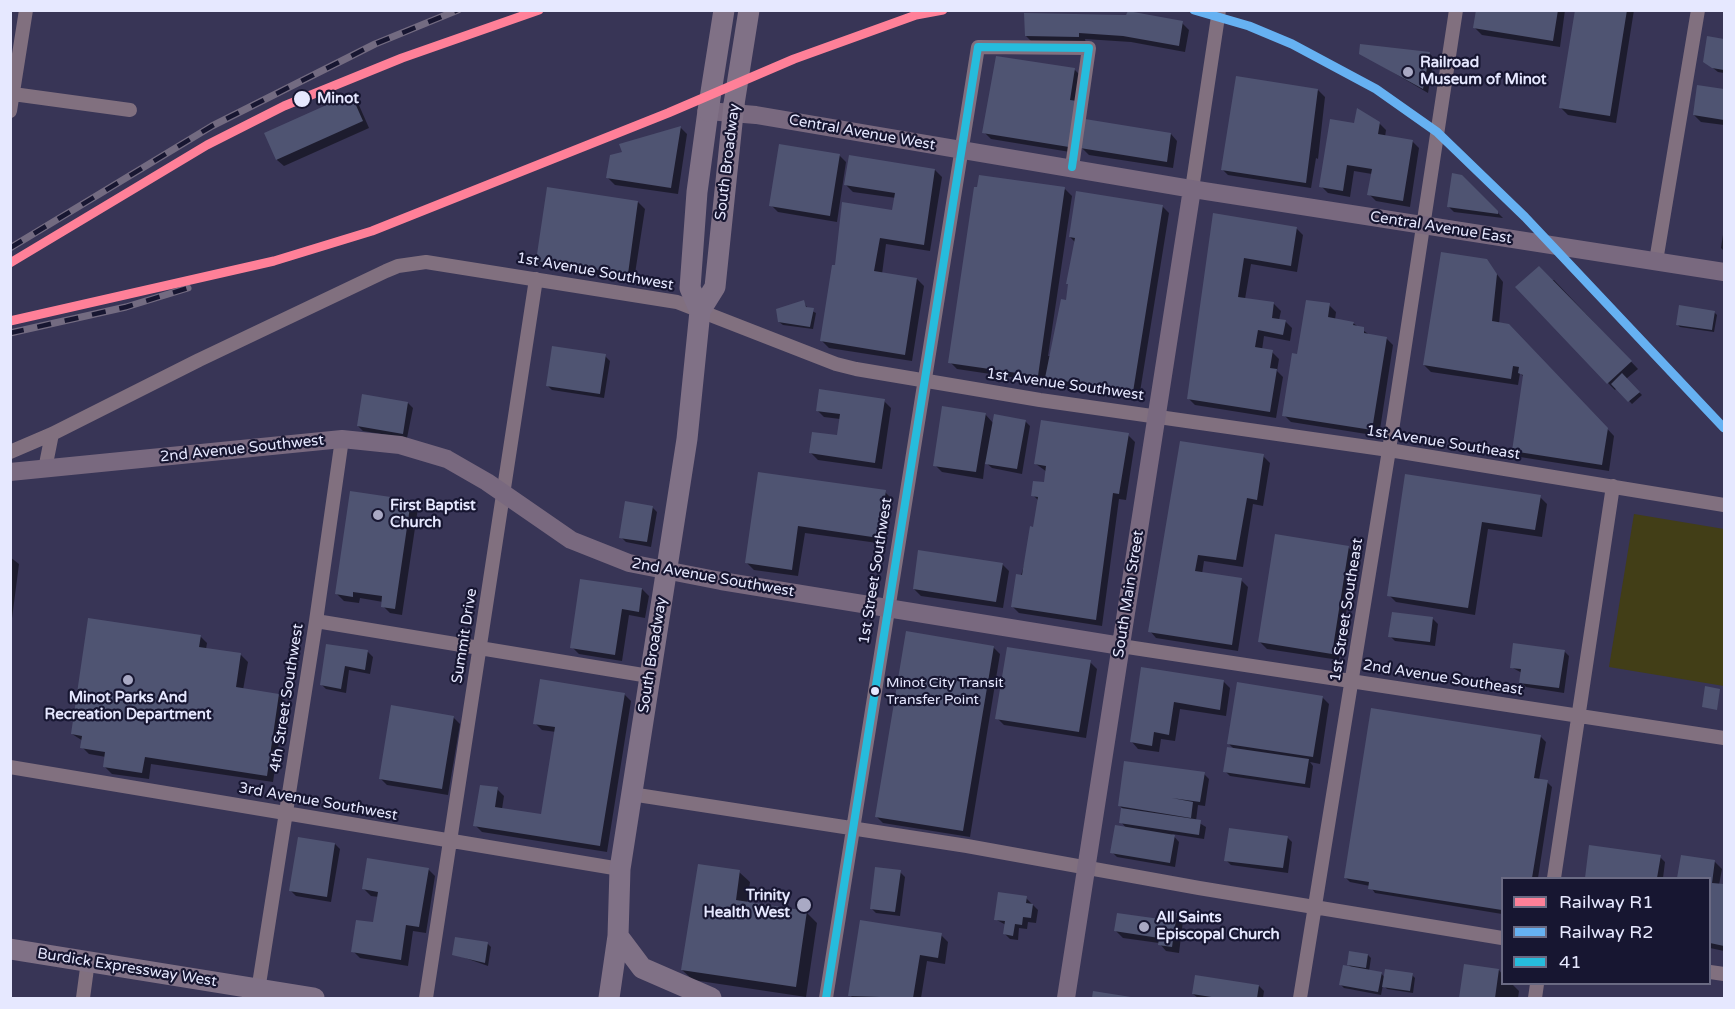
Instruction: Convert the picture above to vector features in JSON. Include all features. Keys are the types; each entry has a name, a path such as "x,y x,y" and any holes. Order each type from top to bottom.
{"main road":[{"name":"South Broadway","path":"700,311 690,288 697,192 724,10"},
{"name":"South Broadway","path":"609,999 618,936 620,868 690,412 700,311 715,287 733,108 749,10"},
{"path":"618,936 642,968 711,999"},
{"name":"Burdick Expressway West","path":"10,949 88,961 257,994 314,999"}],"street":[{"path":"10,111 26,10"},
{"path":"1192,189 1219,10"},
{"name":"1st Street Southeast","path":"1300,999 1389,450 1456,10"},
{"path":"1656,261 1698,10"},
{"name":"1st Street Southwest","path":"826,999 886,608 978,47 1089,48 1072,167"},
{"path":"13,94 129,110"},
{"name":"Central Avenue West","path":"708,111 733,108 960,150 1072,167 1192,189"},
{"name":"Central Avenue East","path":"1192,189 1725,272"},
{"name":"South Main Street","path":"1066,999 1192,189"},
{"name":"1st Avenue Southwest","path":"10,452 52,434 199,360 398,266 412,263 442,263 677,302 836,364 1040,400 1157,415"},
{"name":"Summit Drive","path":"426,999 536,279"},
{"name":"1st Avenue Southeast","path":"1157,415 1725,505"},
{"path":"45,468 52,434"},
{"name":"2nd Avenue Southwest","path":"10,472 342,439 425,451 447,459 504,494 571,540 629,563 1121,646"},
{"name":"4th Street Southwest","path":"257,994 316,621 342,439"},
{"path":"1554,877 1613,486"},
{"path":"316,621 649,676"},
{"name":"2nd Avenue Southeast","path":"1121,646 1725,738"},
{"name":"3rd Avenue Southwest","path":"10,767 620,868"},
{"path":"631,794 1086,866 1501,938"},
{"path":"82,999 88,961"}],"shaded area":[{"path":"1634,514 1724,529 1724,686 1609,667"}],"building":[{"path":"1476,10 1558,10 1553,41 1473,28"},
{"path":"1575,10 1627,10 1610,116 1559,108"},
{"path":"1128,11 1183,21 1179,46 1123,36 1079,33 1079,37 1025,36 1024,13 1126,15"},
{"path":"1707,36 1724,39 1724,70 1712,68 1703,62"},
{"name":"Railroad Museum of Minot","path":"1360,44 1430,52 1423,89 1359,54"},
{"path":"996,56 1075,68 1070,100 1077,101 1069,147 982,133"},
{"path":"1236,76 1318,89 1306,183 1221,170"},
{"path":"1697,85 1724,89 1724,120 1693,115"},
{"path":"351,94 363,121 276,160 264,133"},
{"path":"1357,108 1380,122 1378,134 1413,140 1403,201 1367,195 1372,169 1347,165 1343,191 1319,187 1330,119 1354,123"},
{"path":"1085,119 1171,133 1167,162 1080,148"},
{"path":"681,126 671,188 606,178 610,155 622,152 619,144"},
{"path":"779,144 840,154 830,216 769,206"},
{"path":"849,155 935,169 924,245 880,238 874,271 917,278 905,355 820,341 832,265 835,265 842,202 892,210 895,193 844,185"},
{"path":"1452,173 1462,175 1498,211 1498,214 1447,207"},
{"path":"979,175 1065,187 1038,376 948,363 974,187 977,187"},
{"path":"547,187 638,201 628,274 536,261"},
{"path":"1076,191 1163,205 1133,392 1045,378 1061,299 1066,300 1068,284 1066,284 1075,238 1069,237"},
{"path":"1213,213 1297,227 1291,266 1244,258 1238,297 1274,302 1272,318 1286,320 1283,335 1258,330 1255,347 1273,350 1270,368 1277,369 1270,412 1187,399"},
{"path":"1441,252 1487,259 1497,274 1492,321 1509,324 1608,428 1602,465 1512,451 1523,375 1518,373 1519,367 1513,366 1511,379 1423,365"},
{"path":"1539,266 1632,361 1607,384 1515,287"},
{"path":"804,300 806,307 814,308 810,327 778,322 776,309"},
{"path":"1306,300 1330,303 1328,317 1354,322 1353,325 1364,327 1364,333 1387,337 1372,430 1282,416 1292,353 1297,354"},
{"path":"1679,305 1715,311 1712,330 1676,325"},
{"path":"552,346 606,354 600,394 546,386"},
{"path":"1622,373 1640,392 1628,402 1611,384"},
{"path":"819,389 885,399 875,463 809,453 812,432 837,435 840,414 816,411"},
{"path":"362,394 408,402 403,434 357,426"},
{"path":"942,406 986,413 976,472 933,466"},
{"path":"994,414 1026,420 1017,469 985,464"},
{"path":"1041,420 1129,433 1119,494 1113,493 1096,620 1011,607 1016,574 1022,575 1030,526 1033,527 1038,497 1031,496 1033,481 1044,482 1046,466 1034,464"},
{"path":"1180,441 1264,454 1257,500 1247,498 1236,560 1198,555 1195,571 1242,578 1232,645 1148,632"},
{"path":"758,472 886,490 879,538 798,526 792,570 745,563"},
{"path":"1405,474 1541,495 1535,530 1482,522 1468,608 1387,596"},
{"path":"350,491 411,500 395,609 381,607 382,596 353,592 353,597 335,594"},
{"path":"625,501 653,506 647,542 619,538"},
{"path":"1275,534 1349,546 1332,654 1258,642"},
{"path":"918,550 1003,563 996,602 913,589"},
{"path":"580,579 642,588 639,612 622,609 615,655 570,648"},
{"path":"1392,612 1433,617 1430,642 1388,637"},
{"path":"88,618 201,635 199,647 241,653 236,687 279,694 267,776 145,757 142,773 103,767 105,752 80,748 82,736 71,734"},
{"path":"906,631 994,646 963,831 875,817"},
{"path":"1513,643 1565,650 1559,688 1519,683 1521,669 1510,668"},
{"path":"326,644 368,650 365,670 345,666 341,689 320,685"},
{"path":"1007,647 1091,660 1079,732 995,719"},
{"path":"1141,667 1224,680 1220,710 1174,702 1169,735 1154,732 1152,746 1130,742"},
{"path":"540,679 625,693 600,846 473,826 480,785 498,787 495,807 541,814 555,727 533,724"},
{"path":"1237,682 1323,696 1313,757 1227,744"},
{"path":"1705,686 1720,689 1717,710 1702,707"},
{"path":"391,705 454,716 442,789 379,779"},
{"path":"1371,708 1541,735 1534,778 1548,780 1532,877 1501,877 1501,910 1368,889 1369,882 1344,878"},
{"path":"1227,747 1309,759 1305,784 1223,772"},
{"path":"1124,761 1205,772 1200,802 1172,798 1193,802 1191,818 1118,806"},
{"path":"1121,808 1201,820 1199,835 1119,823"},
{"path":"1115,825 1175,835 1170,863 1110,853"},
{"path":"1229,828 1288,836 1283,868 1224,861"},
{"path":"298,837 335,843 327,897 289,891"},
{"path":"1589,845 1661,855 1657,877 1585,877"},
{"path":"1681,855 1715,860 1712,883 1724,884 1724,946 1711,943 1711,877 1677,877"},
{"path":"367,858 429,868 419,927 406,925 401,960 351,952 356,920 373,922 378,892 362,889"},
{"path":"698,864 740,870 736,900 807,911 796,987 681,970"},
{"path":"875,867 901,870 895,912 870,909"},
{"path":"998,892 1027,896 1026,903 1033,904 1031,918 1023,917 1022,925 1015,924 1013,936 1003,934 1005,921 994,920"},
{"path":"1161,910 1177,913 1172,947 1158,945 1159,938 1114,931 1117,913 1160,919"},
{"path":"860,920 942,933 938,958 920,955 913,998 848,996"},
{"path":"455,937 488,942 485,963 452,955"},
{"path":"1349,951 1368,954 1366,968 1347,965"},
{"path":"1464,964 1499,969 1495,998 1459,998"},
{"path":"1343,965 1382,972 1378,992 1339,985"},
{"path":"1385,969 1413,973 1410,991 1382,987"},
{"path":"1195,975 1259,985 1257,998 1218,998 1192,994"},
{"path":"1093,991 1131,997 1131,998 1092,998"}],"railway":[{"path":"10,248 212,126 375,44 458,10"},
{"path":"10,321 274,261 372,231 668,113 794,59 916,15 943,10"},
{"path":"1194,10 1249,26 1292,44 1376,89 1437,132 1525,217 1724,428"},
{"path":"10,333 126,307 188,288"}],"rail line":[{"name":"R1","path":"10,263 207,145 284,106 402,58 539,10"},
{"name":"R1","path":"10,321 274,261 372,231 668,113 794,59 916,15 943,10"},
{"name":"R2","path":"1194,10 1249,26 1292,44 1376,89 1437,132 1525,217 1724,428"}],"transit line":[{"name":"41","path":"826,998 978,47 1089,48 1072,167"}],"place":[{"name":"Railroad Museum of Minot","path":"1408,72"},
{"name":"Minot","path":"302,99"},
{"name":"First Baptist Church","path":"378,515"},
{"name":"Minot Parks And Recreation Department","path":"128,680"},
{"name":"Minot City Transit Transfer Point","path":"875,691"},
{"name":"Trinity Health West","path":"804,905"},
{"name":"All Saints Episcopal Church","path":"1144,927"}]}
